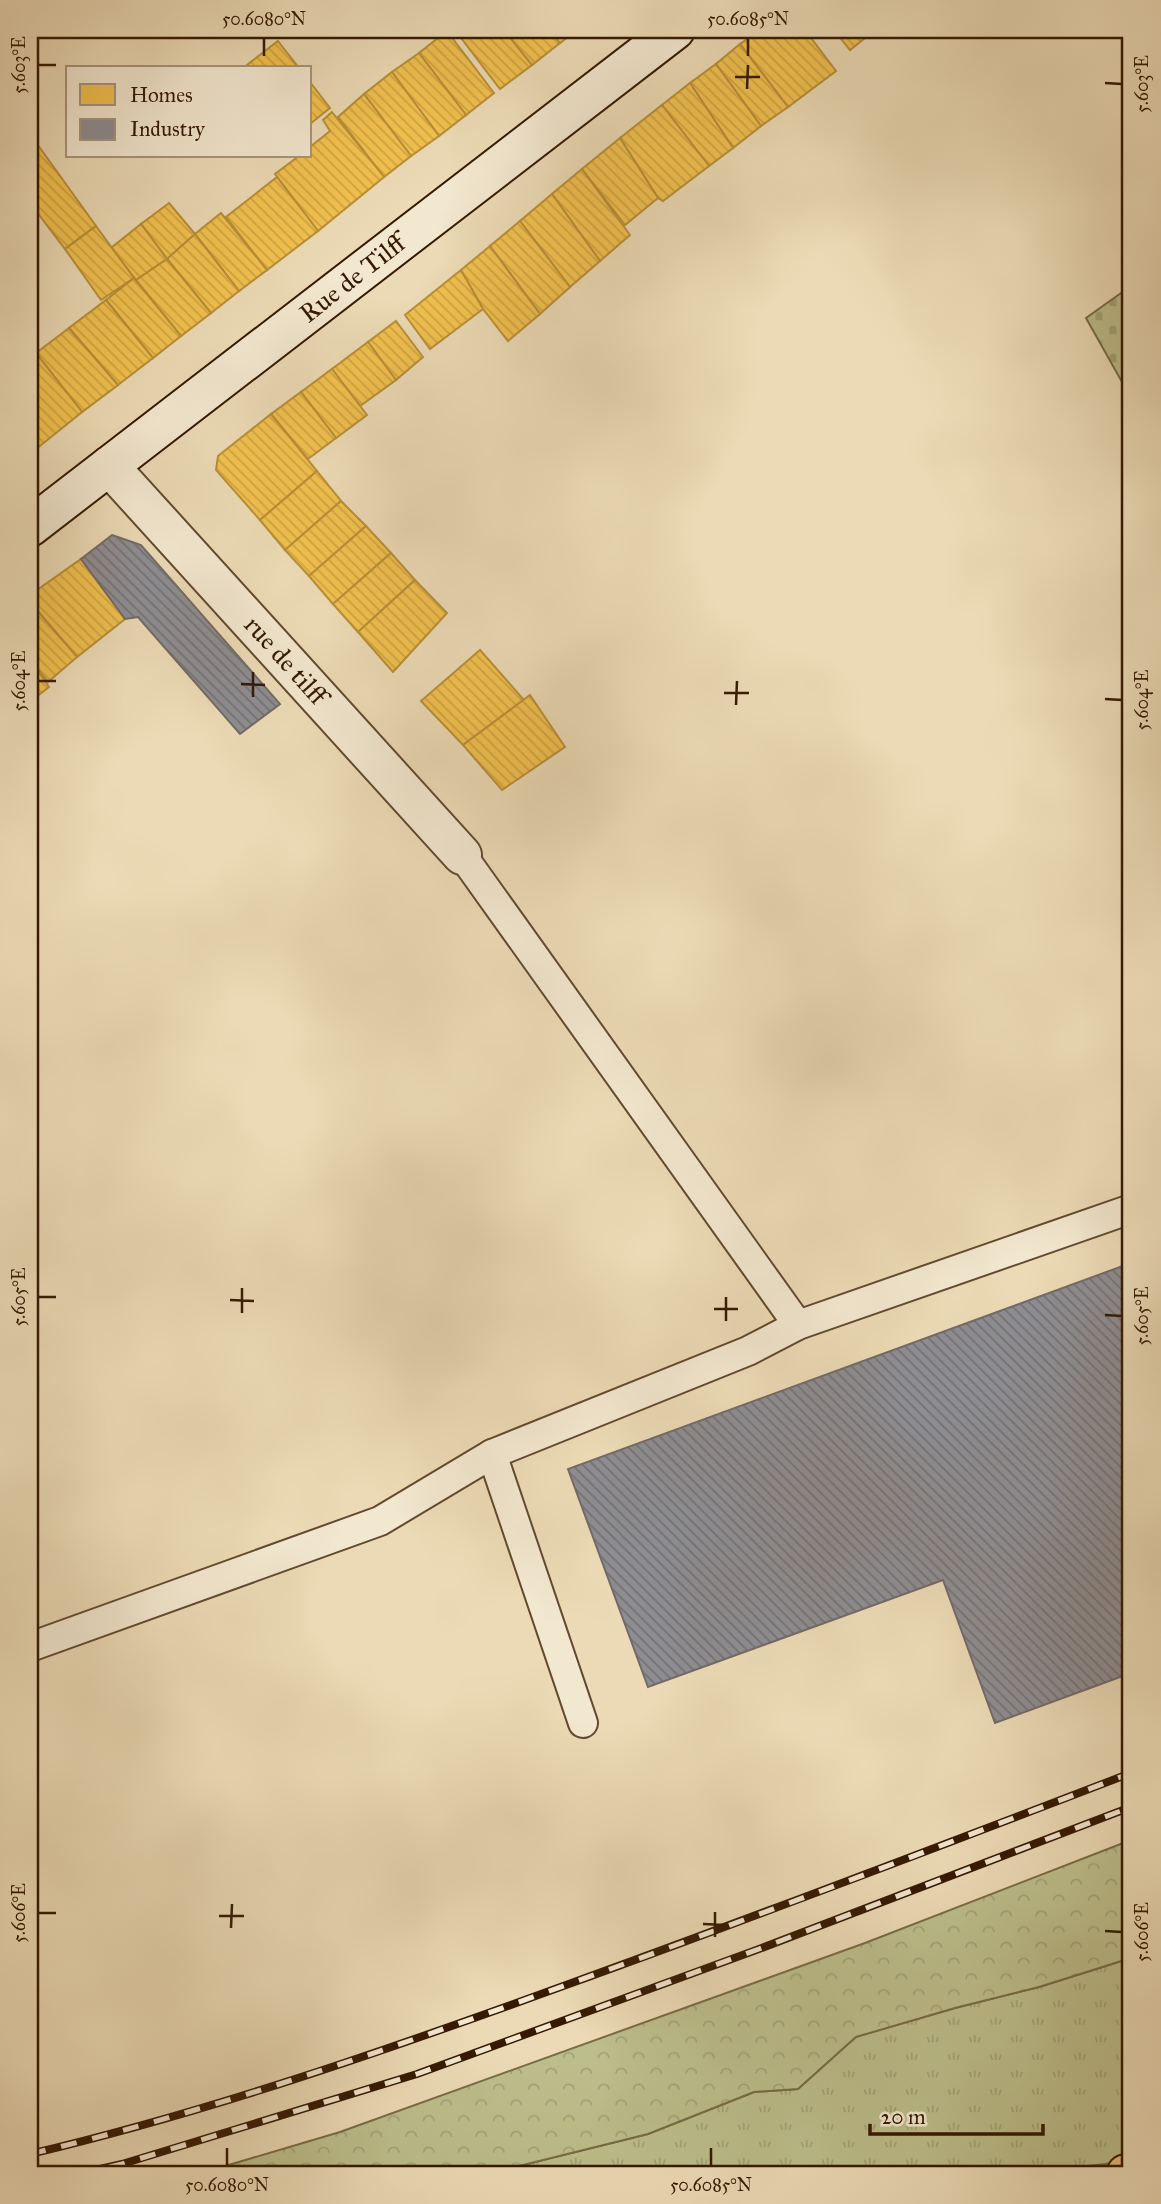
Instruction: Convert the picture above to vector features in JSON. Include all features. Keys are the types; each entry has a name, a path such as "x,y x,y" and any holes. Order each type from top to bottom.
{"main road":[{"name":"Rue de Tilff","path":"30,527 675,30"},
{"name":"rue de tilff","path":"110,466 462,855"}],"lane":[{"path":"462,855 798,1325"},
{"path":"30,1647 380,1521 492,1454 748,1351 798,1325 1131,1209"},
{"path":"492,1454 583,1723"}],"green space":[{"path":"1131,286 1131,398 1086,318"},
{"path":"1131,1840 1131,1958 1039,1987 856,2037 798,2089 754,2092 648,2134 515,2167 467,2174 198,2174 340,2132 865,1943"},
{"path":"1131,1958 1131,2161 1018,2174 467,2174 515,2167 648,2134 754,2092 798,2089 855,2037 1039,1987"}],"building: Homes":[{"path":"455,30 504,30 532,65 500,89"},
{"path":"504,30 550,30 560,43 532,65"},
{"path":"550,30 577,30 560,43"},
{"path":"760,30 805,30 836,71 788,107 740,44"},
{"path":"834,30 875,30 850,50"},
{"path":"447,31 494,93 466,115 419,53"},
{"path":"278,41 297,66 246,66"},
{"path":"740,44 788,107 761,126 716,64"},
{"path":"419,53 466,115 439,136 392,72"},
{"path":"716,64 761,126 733,148 690,83"},
{"path":"392,72 439,136 411,156 364,94"},
{"path":"690,83 733,148 709,166 662,105"},
{"path":"312,85 330,108 312,122"},
{"path":"364,94 411,156 384,177 338,117"},
{"path":"662,105 709,166 663,201 658,198 620,138"},
{"path":"332,112 384,177 318,231 275,174 296,158 312,158 312,145 330,131 323,120"},
{"path":"30,134 96,226 65,249 30,203"},
{"path":"620,138 658,198 625,225 582,169"},
{"path":"582,169 630,235 600,261 552,194"},
{"path":"277,177 318,231 267,270 226,217"},
{"path":"552,194 600,261 570,287 520,221"},
{"path":"169,203 195,234 167,259 141,224"},
{"path":"221,213 267,270 239,291 195,234"},
{"path":"520,221 570,287 540,314 490,246"},
{"path":"141,224 167,259 136,280 111,248"},
{"path":"96,226 134,278 101,300 65,249"},
{"path":"195,234 239,291 211,313 167,259"},
{"path":"490,246 540,314 508,341 483,309 461,270"},
{"path":"167,259 211,313 181,336 136,280"},
{"path":"461,270 483,309 430,349 405,315"},
{"path":"134,278 181,336 153,358 106,300"},
{"path":"106,300 153,358 118,385 69,328"},
{"path":"396,321 423,357 396,380 368,342"},
{"path":"69,328 118,385 82,412 36,353"},
{"path":"368,342 396,380 360,406 332,369"},
{"path":"36,353 82,412 30,454 30,358"},
{"path":"332,369 367,415 336,438 301,392"},
{"path":"301,392 336,438 308,459 271,414"},
{"path":"271,414 317,471 260,520 216,470 218,456"},
{"path":"317,471 341,501 285,550 260,520"},
{"path":"341,501 366,526 309,576 285,550"},
{"path":"366,526 391,553 333,604 309,576"},
{"path":"391,553 415,580 358,632 333,604"},
{"path":"81,559 125,619 77,657 30,602 30,595"},
{"path":"415,580 447,613 393,672 358,632"},
{"path":"30,602 77,657 48,682 30,659"},
{"path":"480,650 524,700 463,745 421,701"},
{"path":"30,659 49,687 30,702"},
{"path":"530,695 565,747 502,790 463,745"}],"building: Industry":[{"path":"112,535 141,545 280,704 240,734 138,617 125,619 81,559"},
{"path":"1131,1263 1131,1673 995,1723 943,1580 648,1687 568,1469"}],"railway":[{"path":"30,2154 233,2099 434,2032 708,1933 1131,1773"},
{"path":"78,2174 122,2164 417,2074 759,1949 1131,1807"}]}
